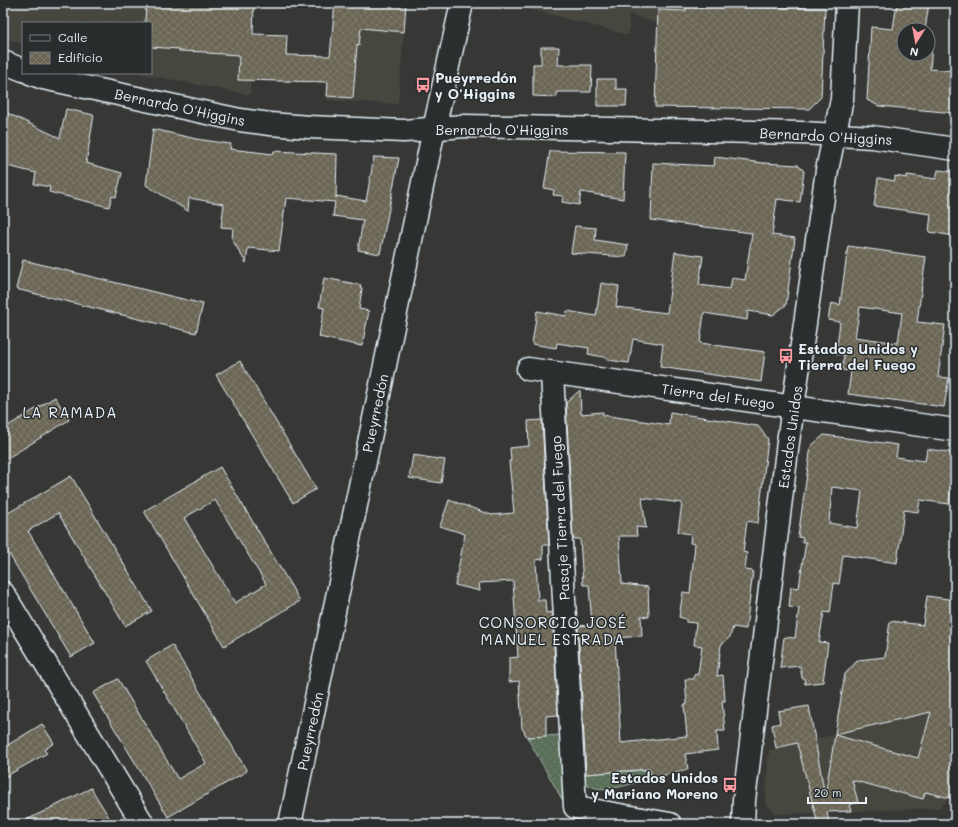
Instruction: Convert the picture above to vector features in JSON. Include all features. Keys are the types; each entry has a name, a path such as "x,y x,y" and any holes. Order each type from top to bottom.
{"street":[{"name":"Pueyrredón","path":"290,824 434,129 462,3"},
{"name":"Estados Unidos","path":"743,824 744,800 794,407 827,170 842,99 847,3"},
{"path":"3,62 22,70"},
{"name":"Bernardo O'Higgins","path":"32,74 42,78 240,120 270,124 404,131 464,126 834,135 872,137 955,149"},
{"name":"Tierra del Fuego","path":"528,369 955,430"},
{"name":"Pasaje Tierra del Fuego","path":"552,373 575,807 670,824"},
{"path":"3,593 143,824"}],"shaded area":[{"path":"3,3 254,3 250,95 143,74 152,74 152,22 22,22 22,44 3,37"},
{"path":"334,3 406,3 398,104 327,100"},
{"path":"519,3 825,3 821,97 809,109 685,107 686,11 658,10 658,24 629,14 629,35 518,6"},
{"path":"942,709 955,711 955,781 950,798 939,808 776,814 765,803 769,750"}],"green space":[{"path":"561,735 565,801 563,801 527,737"},
{"path":"650,770 650,779 616,788 599,788 584,782 584,774"}],"building":[{"path":"146,3 254,3 253,34 287,35 286,55 330,56 335,3 406,3 404,32 361,28 359,46 357,45 353,98 327,96 328,82 238,80 239,55 179,51 179,49 152,47 152,22 145,22"},
{"path":"897,3 929,3 926,22 896,22 896,62 931,62 930,69 955,71 955,113 879,106 867,100 871,27 893,29"},
{"path":"686,7 825,8 821,97 809,109 655,107 658,10 686,11"},
{"path":"541,47 559,47 558,65 592,65 591,92 557,92 557,97 533,96 533,64 541,64"},
{"path":"597,79 616,79 616,89 627,89 626,106 597,106"},
{"path":"66,109 94,115 86,163 122,173 116,197 112,196 109,207 49,192 50,187 34,184 36,173 3,165 3,111 60,138"},
{"path":"153,129 196,139 231,144 230,149 273,154 274,151 337,154 336,196 366,201 374,157 399,158 380,254 358,250 363,220 333,216 335,202 286,198 279,251 248,248 246,263 232,239 233,228 221,227 224,204 189,198 188,211 146,185"},
{"path":"550,151 625,152 623,199 581,192 579,205 562,202 563,196 553,195 554,190 544,188"},
{"path":"715,157 763,163 798,165 804,171 800,202 777,199 772,235 795,238 786,305 773,315 748,311 747,320 704,313 700,343 765,352 761,382 660,367 663,344 633,339 629,363 608,360 608,358 588,354 589,348 557,343 556,348 532,344 537,311 566,316 567,311 596,316 601,283 619,286 616,307 667,313 675,252 703,256 699,285 730,289 732,278 745,280 752,233 651,220 653,163 714,166"},
{"path":"938,170 955,172 955,236 929,232 931,214 874,206 878,178 895,181 895,176 907,178 907,175 936,179"},
{"path":"575,226 596,228 595,240 628,245 626,257 571,253"},
{"path":"848,246 926,257 917,322 945,325 938,377 949,378 944,407 848,394 851,371 842,370 844,355 836,354 840,322 828,320 831,303 840,305","holes":["860,307 902,313 898,343 855,337"]},
{"path":"23,260 203,304 196,333 16,289"},
{"path":"324,278 361,285 360,287 362,288 359,309 369,311 362,346 319,337 324,308 319,307"},
{"path":"240,361 316,489 293,503 216,375"},
{"path":"580,390 581,414 603,412 603,415 669,425 670,412 758,426 768,439 758,523 747,521 743,552 747,553 745,570 753,571 746,629 733,627 730,637 721,645 717,676 723,675 725,701 722,701 725,731 717,731 718,750 685,754 688,769 650,779 650,769 586,774 578,626 592,625 589,585 583,585 580,539 573,539 566,403","holes":["642,498 682,503 678,532 691,534 690,543 695,544 690,593 683,592 679,617 686,619 686,622 696,623 694,645 702,646 698,674 694,675 694,679 685,679 687,704 684,705 687,736 621,743 615,638 642,636 641,616 649,617 648,587 622,584 619,536 637,536 636,527 646,528"]},
{"path":"55,397 69,420 3,461 3,429"},
{"path":"542,420 549,545 543,545 543,559 536,560 538,600 545,600 546,613 552,612 558,715 546,716 546,736 527,737 522,728 519,681 509,682 509,658 518,657 513,581 479,583 480,591 455,585 465,534 440,526 449,500 492,515 514,513 509,461 511,461 510,448 529,446 528,421"},
{"path":"824,435 898,445 896,457 925,461 927,449 955,453 955,488 951,488 949,504 920,500 918,512 904,510 897,563 843,555 839,584 834,583 830,613 824,612 819,642 828,643 823,682 805,684 804,678 802,678 800,666 780,668 784,637 795,638 799,608 789,607 791,587 799,588 806,542 802,542 803,538 798,537 811,446","holes":["832,487 862,491 857,528 829,523"]},
{"path":"413,455 445,460 441,483 409,478"},
{"path":"220,467 300,601 224,646 144,511","holes":["215,500 266,584 235,603 184,518"]},
{"path":"71,476 152,611 125,626 58,513 28,531 95,643 71,657 3,544 3,516"},
{"path":"927,596 955,600 955,781 950,798 925,792 923,799 852,780 858,802 849,805 851,811 827,812 829,823 818,824 797,743 776,748 772,725 780,723 778,711 809,706 825,796 835,735 918,758 931,712 835,734 845,674 858,660 885,657 890,621 923,625"},
{"path":"172,645 247,771 168,817 93,693 118,679 178,779 206,763 146,661"},
{"path":"42,724 54,743 44,750 47,753 3,778 3,748"},
{"path":"91,788 113,824 18,824 55,806"}],"place":[{"name":"Pueyrredón y O'Higgins","path":"423,85"},
{"name":"Estados Unidos y Tierra del Fuego","path":"786,356"},
{"name":"Estados Unidos y Mariano Moreno","path":"730,785"}],"district":[{"name":"LA RAMADA","path":"70,412"},
{"name":"CONSORCIO JOSÉ MANUEL ESTRADA","path":"553,630"}]}
